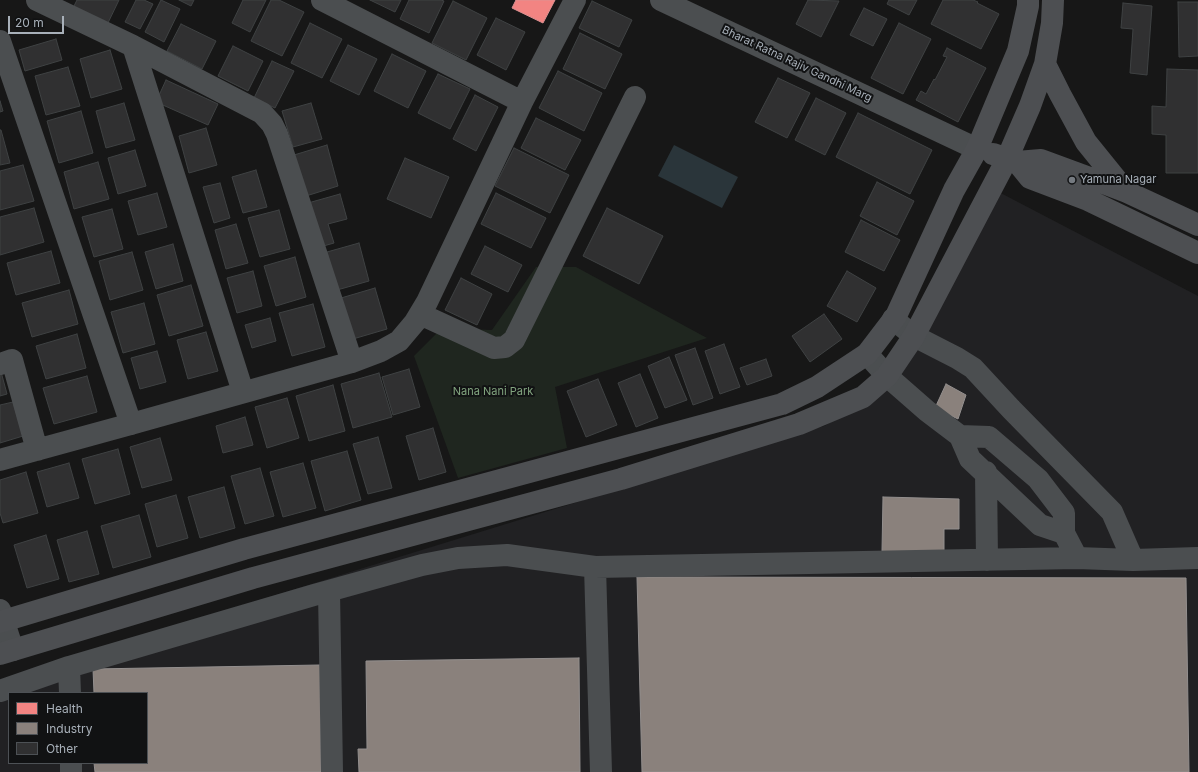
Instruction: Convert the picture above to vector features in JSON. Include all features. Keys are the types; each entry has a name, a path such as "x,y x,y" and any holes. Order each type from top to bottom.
{"main road":[{"path":"1,618 244,549 782,404 817,387 867,354 893,319 954,190 977,149 1018,51 1028,0"},
{"path":"6,652 252,578 621,479 799,424 863,397 887,376 914,336 1012,161 1045,64 1052,23 1053,0"},
{"path":"1045,64 1086,142 1127,192"},
{"path":"977,149 1012,161 1041,160 1127,192 1198,225"},
{"path":"1012,161 1030,178 1088,200 1198,253"}],"street":[{"path":"37,0 133,46 262,113 272,124 277,134 352,362"},
{"path":"322,0 522,102"},
{"path":"0,460 352,362 381,351 400,341 420,314 430,295 522,102 575,0"},
{"name":"Bharat Ratna Rajiv Gandhi Marg","path":"661,0 977,149"},
{"path":"0,41 131,424"},
{"path":"133,46 243,392"},
{"path":"420,314 494,348 505,347 514,340 635,97"},
{"path":"893,319 914,336 973,368 1112,512 1132,560"},
{"path":"867,354 887,376 927,411 960,436 970,459 986,472 1040,525 1064,533"},
{"path":"0,364 12,360 37,450"},
{"path":"960,436 989,437 1038,479 1064,513 1064,533 1077,558"},
{"path":"986,472 987,560"},
{"path":"0,691 69,667 329,591 422,565 458,558 506,555 595,567 1077,558 1132,560 1198,558"},
{"path":"595,567 601,772"},
{"path":"329,591 332,772"},
{"path":"1,618 6,652"},
{"path":"69,667 70,692"}],"shaded area":[{"path":"674,145 738,177 722,208 658,176"},
{"path":"991,188 1198,296 1198,772 0,772 0,680 824,426 879,393"}],"green space":[{"name":"Nana Nani Park","path":"536,267 576,267 707,338 555,387 567,448 458,478 414,356 442,328 492,330"}],"building: Health":[{"path":"516,0 555,0 543,23 512,8"}],"building: Industry":[{"path":"946,384 966,395 958,419 935,408"},
{"path":"883,497 959,499 959,529 944,529 944,558 882,551"},
{"path":"637,577 1186,578 1189,772 642,772"},
{"path":"579,658 580,772 359,772 358,749 367,749 366,661"},
{"path":"320,665 321,772 95,772 94,764 148,764 148,692 94,692 93,669"}],"building: Other":[{"path":"77,0 119,0 106,27 72,10"},
{"path":"136,0 144,0 153,4 140,29 125,22"},
{"path":"161,0 180,9 164,42 145,32"},
{"path":"179,0 194,0 191,6"},
{"path":"243,0 266,0 250,32 232,23"},
{"path":"271,0 279,0 304,12 282,56 251,41"},
{"path":"370,0 401,0 395,12"},
{"path":"409,0 444,1 429,33 400,19"},
{"path":"808,0 839,1 821,37 796,24"},
{"path":"889,0 917,0 909,15 887,4"},
{"path":"943,0 973,0 999,14 981,49 931,24"},
{"path":"453,1 487,18 466,60 432,43"},
{"path":"592,1 632,20 619,47 579,28"},
{"path":"1178,2 1198,2 1198,56 1179,57"},
{"path":"1123,3 1152,6 1147,75 1130,73 1133,29 1121,28"},
{"path":"864,8 887,19 873,46 850,35"},
{"path":"496,18 525,32 506,70 477,55"},
{"path":"310,23 342,39 322,78 291,63"},
{"path":"899,23 931,39 903,94 871,78"},
{"path":"181,24 216,41 202,69 167,51"},
{"path":"580,33 622,54 605,89 563,69"},
{"path":"56,39 62,60 25,71 19,50"},
{"path":"348,45 377,59 359,95 330,81"},
{"path":"233,46 263,61 248,91 218,76"},
{"path":"947,48 986,68 958,122 916,100 921,91 926,94 934,79 935,80 947,57 943,56"},
{"path":"110,50 122,89 91,98 80,59"},
{"path":"392,54 426,71 408,108 374,91"},
{"path":"272,61 294,71 275,108 254,98"},
{"path":"68,67 80,106 46,115 35,76"},
{"path":"1167,69 1198,70 1198,173 1166,173 1166,135 1152,134 1152,106 1166,107"},
{"path":"558,71 602,93 584,131 539,108"},
{"path":"438,74 470,89 450,129 418,113"},
{"path":"778,78 810,93 787,138 755,122"},
{"path":"166,80 218,104 208,125 156,102"},
{"path":"475,95 498,107 476,151 453,139"},
{"path":"816,98 846,113 825,155 795,140"},
{"path":"0,101 3,111 0,112"},
{"path":"124,103 135,140 106,148 96,111"},
{"path":"311,103 322,139 293,147 282,111"},
{"path":"81,111 93,153 59,163 47,121"},
{"path":"858,113 932,150 910,194 836,157"},
{"path":"536,118 581,140 565,170 521,148"},
{"path":"206,128 217,165 189,173 179,136"},
{"path":"0,130 10,163 0,165"},
{"path":"327,145 338,186 306,196 294,155"},
{"path":"514,148 569,175 550,213 495,186"},
{"path":"135,150 146,186 118,194 108,158"},
{"path":"405,158 449,177 431,218 387,199"},
{"path":"98,162 109,199 74,209 64,172"},
{"path":"23,165 34,201 0,210 0,171"},
{"path":"256,170 267,207 243,213 232,177"},
{"path":"877,182 914,201 897,235 860,216"},
{"path":"220,183 230,218 214,223 203,187"},
{"path":"157,193 167,227 138,235 128,201"},
{"path":"496,193 546,218 531,248 481,224"},
{"path":"340,194 347,219 328,224 334,243 320,247 308,203"},
{"path":"34,208 44,242 0,255 0,217"},
{"path":"607,208 663,236 639,284 583,256"},
{"path":"112,209 123,249 94,257 82,217"},
{"path":"279,210 290,249 260,257 248,218"},
{"path":"861,220 900,240 884,271 845,252"},
{"path":"236,224 248,263 226,269 215,230"},
{"path":"359,243 369,281 337,290 327,252"},
{"path":"173,244 183,281 156,289 145,252"},
{"path":"485,246 522,265 508,292 471,274"},
{"path":"51,251 60,283 16,295 7,263"},
{"path":"132,252 143,290 110,300 99,261"},
{"path":"295,257 306,297 276,306 264,266"},
{"path":"253,271 262,306 237,313 227,278"},
{"path":"847,271 876,288 857,322 827,306"},
{"path":"461,278 492,294 477,325 445,310"},
{"path":"191,285 203,326 169,336 157,295"},
{"path":"375,288 387,329 353,339 341,298"},
{"path":"69,290 78,324 32,337 22,303"},
{"path":"144,303 155,344 123,353 111,312"},
{"path":"313,304 325,347 292,356 279,313"},
{"path":"824,314 842,339 810,362 792,336"},
{"path":"270,318 276,341 252,348 245,325"},
{"path":"206,332 218,371 188,379 177,340"},
{"path":"77,334 86,368 46,379 36,346"},
{"path":"724,344 740,387 720,394 705,351"},
{"path":"695,348 713,398 693,405 675,355"},
{"path":"157,351 166,382 140,389 131,358"},
{"path":"669,357 687,400 665,408 648,366"},
{"path":"766,359 772,376 747,385 740,368"},
{"path":"0,368 7,394 0,396"},
{"path":"409,369 420,407 393,415 382,377"},
{"path":"379,373 392,417 353,428 341,384"},
{"path":"640,374 658,418 636,427 618,383"},
{"path":"87,376 97,412 54,424 43,388"},
{"path":"598,379 617,425 586,437 567,391"},
{"path":"333,385 345,431 309,441 296,396"},
{"path":"287,398 299,438 267,448 255,407"},
{"path":"13,402 23,436 0,443 0,405"},
{"path":"245,417 253,445 223,453 216,426"},
{"path":"433,428 446,472 419,480 406,436"},
{"path":"378,437 392,488 368,494 353,444"},
{"path":"160,438 172,480 142,488 130,447"},
{"path":"118,449 130,494 95,504 82,459"},
{"path":"347,451 361,500 325,511 311,461"},
{"path":"69,463 79,498 47,507 37,472"},
{"path":"303,463 316,508 283,517 270,472"},
{"path":"260,468 274,516 245,524 231,476"},
{"path":"26,472 38,513 3,523 0,513 0,480"},
{"path":"224,487 235,528 200,538 188,497"},
{"path":"176,495 188,538 157,547 145,504"},
{"path":"139,515 151,557 113,568 101,526"},
{"path":"87,531 99,574 69,582 57,540"},
{"path":"46,535 59,579 27,588 14,545"}],"place":[{"name":"Yamuna Nagar","path":"1072,180"}]}
